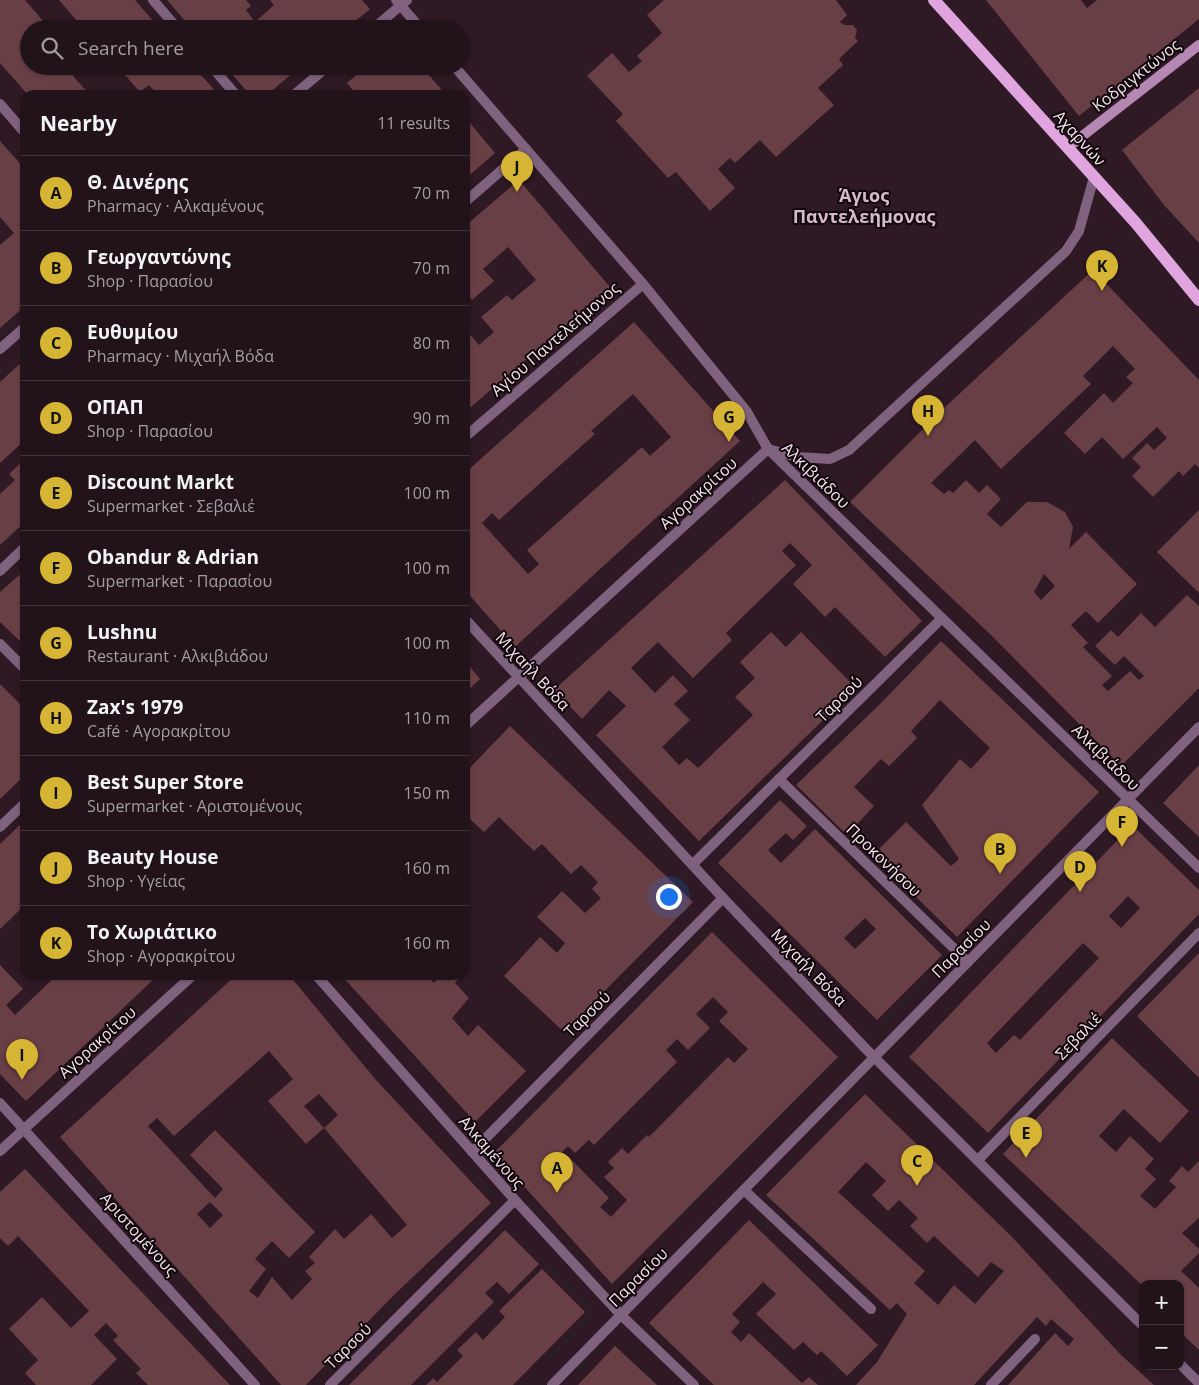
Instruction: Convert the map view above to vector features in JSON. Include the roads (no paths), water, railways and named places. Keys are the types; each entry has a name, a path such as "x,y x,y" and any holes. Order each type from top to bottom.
{"main road":[{"name":"Αχαρνών","path":"934,0 1135,222 1199,300"},
{"name":"Κοδριγκτώνος","path":"1067,148 1199,45"}],"street":[{"path":"153,0 170,20"},
{"path":"382,20 401,2 414,20"},
{"path":"219,75 232,90"},
{"path":"300,90 317,75"},
{"name":"Αλκιβιάδου","path":"462,75 643,284 747,412 768,449 1199,868"},
{"path":"0,104 20,127"},
{"path":"470,198 526,149"},
{"path":"768,449 796,456 830,459 849,450 1066,251 1079,231 1094,177"},
{"name":"Αγίου Παντελεήμονος","path":"470,433 643,284"},
{"path":"0,349 20,331"},
{"name":"Αγορακρίτου","path":"470,721 768,449"},
{"path":"0,571 20,552"},
{"name":"Ταρσού","path":"693,864 942,618"},
{"name":"Μιχαήλ Βόδα","path":"470,625 693,864 722,898 874,1057 979,1159 1142,1325"},
{"path":"0,644 20,665"},
{"name":"Παρασίου","path":"552,1385 1199,727"},
{"name":"Προκονήσου","path":"779,780 968,962"},
{"path":"0,827 20,808"},
{"name":"Ταρσού","path":"472,1152 722,898"},
{"name":"Σεβαλιέ","path":"979,1159 1199,933"},
{"name":"Αγορακρίτου","path":"0,1151 188,980"},
{"name":"Αλκαμένους","path":"320,980 515,1200 621,1315 694,1385"},
{"name":"Αριστομένους","path":"0,1103 255,1385"},
{"path":"744,1190 870,1309"},
{"name":"Ταρσού","path":"330,1385 515,1200"},
{"path":"991,1385 1035,1339"},
{"path":"1184,1368 1199,1383"}],"place":[{"name":"Beauty House","path":"517,192"},
{"name":"Το Χωριάτικο","path":"1102,291"},
{"name":"Zax's 1979","path":"928,436"},
{"name":"Lushnu","path":"729,442"},
{"name":"Obandur & Adrian","path":"1122,847"},
{"name":"Γεωργαντώνης","path":"1000,874"},
{"name":"ΟΠΑΠ","path":"1080,892"},
{"name":"Best Super Store","path":"22,1080"},
{"name":"Discount Markt","path":"1026,1158"},
{"name":"Ευθυμίου","path":"917,1186"},
{"name":"Θ. Δινέρης","path":"557,1193"}],"district":[{"name":"Άγιος Παντελεήμονας","path":"864,206"}]}
